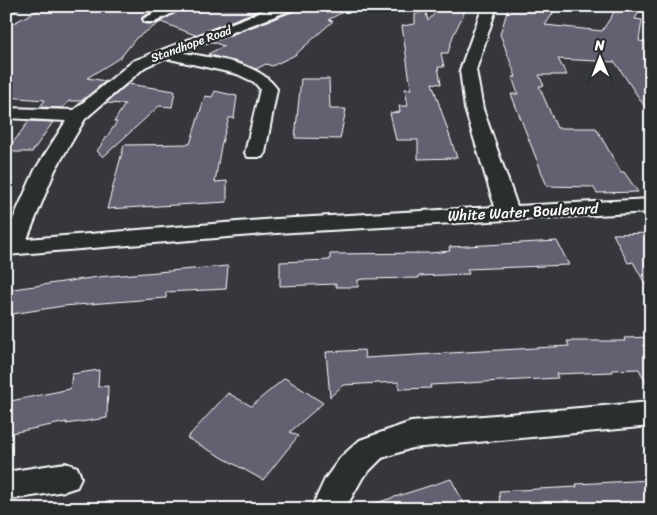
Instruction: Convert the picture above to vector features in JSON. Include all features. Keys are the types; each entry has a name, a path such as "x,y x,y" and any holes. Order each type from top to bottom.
{"street":[{"path":"6,10 15,6"},
{"path":"150,19 179,6"},
{"name":"Standhope Road","path":"9,248 45,170 78,116 120,78 139,64 163,53 289,6"},
{"path":"490,6 468,70 474,109 508,213"},
{"path":"163,53 242,70 260,78 269,89 255,153"},
{"path":"6,113 78,116"},
{"name":"White Water Boulevard","path":"9,248 266,226 651,205"},
{"path":"328,509 337,489 352,467 371,449 412,435 651,414"},
{"path":"6,486 65,477"}],"building":[{"path":"46,6 163,6 142,17 145,24 156,24 188,6 270,6 195,35 161,22 136,38 121,57 87,78 106,81 81,101 69,101 63,108 40,107 45,100 6,97 6,27"},
{"path":"298,6 354,6 328,20 333,21 295,55 272,66 266,64 256,69 208,54 224,46 212,42 295,11"},
{"path":"509,6 558,6 545,25 602,31 618,6 642,6 635,19 642,20 639,41 646,42 645,69 651,69 651,116 615,62 558,59 567,75 539,75 544,86 539,86 557,128 596,128 621,172 624,172 638,192 597,193 593,187 547,186 511,94 518,94 512,77 516,77 500,34"},
{"path":"440,7 465,11 453,36 448,53 441,53 444,67 438,67 441,84 432,83 457,158 418,159 418,140 396,140 390,113 400,112 399,106 408,106 405,89 411,89 402,26 415,24 415,14 426,12 428,21"},
{"path":"301,79 329,79 330,109 346,109 340,139 295,138"},
{"path":"128,84 175,91 172,107 159,106 103,157 97,151 117,122 114,122 125,104 106,103"},
{"path":"215,91 237,96 234,118 229,118 221,146 215,182 227,181 227,202 107,209 124,145 190,144 205,96 212,97"},
{"path":"29,121 53,122 32,152 6,152"},
{"path":"651,233 651,294 633,262 628,263 613,234"},
{"path":"557,241 569,265 467,269 469,274 418,276 419,278 364,279 358,280 358,287 336,287 336,284 280,286 280,262 330,260 330,254 430,253 450,251 449,247"},
{"path":"228,266 226,289 166,292 166,298 63,306 6,315 6,290 98,277"},
{"path":"651,337 651,394 639,369 556,374 558,378 430,385 431,388 399,389 398,382 343,385 330,397 326,352 364,350 365,358 569,346 567,341 625,341 624,338"},
{"path":"99,370 98,387 108,386 107,418 66,424 67,422 6,434 6,402 70,389 72,374"},
{"path":"285,378 323,403 290,432 298,436 263,480 187,438 228,393 251,406"},
{"path":"451,479 467,509 374,509 373,504"},
{"path":"651,480 651,509 500,509 499,491 577,487 576,484"}]}
